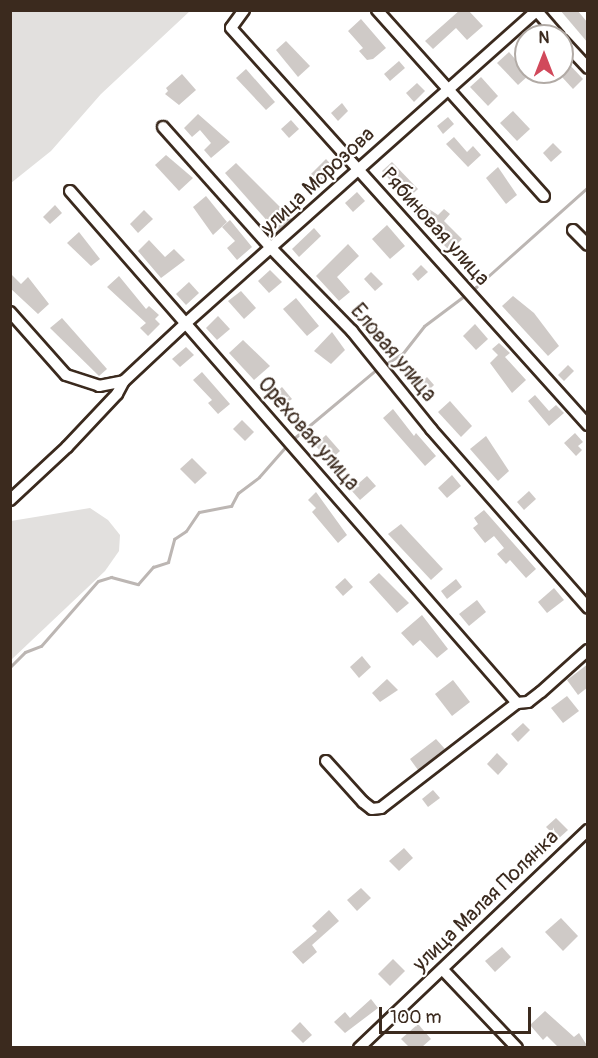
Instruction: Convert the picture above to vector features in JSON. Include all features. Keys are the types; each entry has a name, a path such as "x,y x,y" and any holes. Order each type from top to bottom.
{"street":[{"name":"Рябиновая улица","path":"244,10 231,28 588,425"},
{"path":"377,10 544,196"},
{"path":"537,11 548,24"},
{"name":"улица Морозова","path":"10,500 68,447 117,394 124,381 185,324 273,250 358,170 537,11"},
{"path":"574,53 588,68"},
{"name":"Еловая улица","path":"163,127 273,250 377,360 431,429 588,608"},
{"name":"Ореховая улица","path":"70,192 517,703"},
{"path":"573,230 588,245"},
{"path":"10,312 66,375 99,386 124,381"},
{"path":"326,761 363,802 372,809 381,808 517,703 528,702 588,650"},
{"name":"улица Малая Полянка","path":"359,1047 444,970 588,830"},
{"path":"444,970 517,1047"}],"shaded area":[{"path":"11,10 190,11 101,94 51,151 11,183"},
{"path":"90,508 108,520 120,535 119,551 105,571 11,660 11,521"}],"building":[{"path":"460,10 468,10 483,26 467,40 456,28 433,49 425,41"},
{"path":"560,10 577,10 588,23 588,43 574,24"},
{"path":"361,19 386,48 373,59 367,60 359,51 363,48 348,31"},
{"path":"286,41 310,66 298,77 276,50"},
{"path":"509,52 514,58 514,81 497,63"},
{"path":"399,61 405,68 390,81 384,74"},
{"path":"246,69 275,102 266,110 236,78"},
{"path":"574,69 583,79 573,89 568,84 574,84"},
{"path":"182,74 196,90 179,105 165,94 168,91 166,88"},
{"path":"481,77 498,96 488,106 470,87"},
{"path":"417,83 425,91 414,102 406,93"},
{"path":"342,103 348,111 338,121 331,113"},
{"path":"513,111 530,129 517,141 500,123"},
{"path":"198,114 230,142 211,158 204,150 211,143 200,130 192,137 184,128"},
{"path":"448,117 454,124 443,134 437,126"},
{"path":"291,120 299,129 289,138 281,129"},
{"path":"364,130 372,138 362,148 354,140"},
{"path":"454,137 467,152 473,146 481,155 468,167 446,144"},
{"path":"553,143 562,152 551,162 543,153"},
{"path":"166,155 193,178 179,191 155,165"},
{"path":"326,159 336,170 321,185 311,174"},
{"path":"392,162 418,189 407,199 382,171"},
{"path":"236,163 292,219 277,232 225,173"},
{"path":"498,167 517,195 506,204 486,178"},
{"path":"357,192 365,201 353,212 345,203"},
{"path":"206,196 227,222 213,235 193,207"},
{"path":"55,205 62,213 50,224 43,217"},
{"path":"423,205 438,215 444,209 450,214 444,221 462,239 450,251 440,241 444,238 416,211"},
{"path":"144,210 153,219 138,233 130,224"},
{"path":"230,220 252,247 237,260 227,248 235,241 222,227"},
{"path":"387,225 405,246 390,259 372,239"},
{"path":"314,228 321,236 299,257 292,249"},
{"path":"79,232 100,259 91,266 67,243"},
{"path":"149,240 165,257 174,249 185,260 161,278 138,251"},
{"path":"348,244 359,256 337,277 350,292 339,301 316,276"},
{"path":"421,265 428,272 418,281 412,274"},
{"path":"270,270 282,282 269,293 258,281"},
{"path":"371,272 383,284 375,291 364,279"},
{"path":"10,273 21,284 28,277 49,304 38,314 10,288"},
{"path":"119,276 146,309 149,306 159,315 155,319 160,324 148,336 140,328 146,323 107,287"},
{"path":"189,282 199,293 186,305 176,294"},
{"path":"241,291 256,308 244,319 228,301"},
{"path":"513,296 534,313 559,346 548,356 502,306"},
{"path":"296,298 319,326 307,336 283,309"},
{"path":"218,316 230,329 217,340 206,328"},
{"path":"62,318 107,369 99,376 50,328"},
{"path":"374,322 380,330 371,338 364,330"},
{"path":"475,324 488,339 476,350 463,336"},
{"path":"332,332 345,350 331,364 314,351"},
{"path":"243,340 270,366 254,380 229,353"},
{"path":"499,343 510,353 505,357 526,380 512,393 490,363 498,355 492,349"},
{"path":"186,347 194,355 180,367 172,359"},
{"path":"568,365 574,371 564,381 558,375"},
{"path":"202,372 230,404 218,414 208,403 212,400 193,380"},
{"path":"427,377 434,385 424,395 416,388"},
{"path":"282,387 292,399 281,407 272,396"},
{"path":"535,395 549,411 556,405 564,413 549,426 528,401"},
{"path":"450,401 472,426 461,437 438,412"},
{"path":"393,409 414,436 416,433 436,456 425,466 383,418"},
{"path":"242,420 254,432 245,441 233,429"},
{"path":"575,433 583,442 578,446 582,450 576,456 564,443"},
{"path":"326,435 340,451 329,461 315,445"},
{"path":"486,436 509,471 498,481 470,449"},
{"path":"192,458 207,473 195,484 180,469"},
{"path":"452,475 461,486 447,498 438,488"},
{"path":"367,476 376,486 360,500 351,490"},
{"path":"529,491 536,499 524,510 517,502"},
{"path":"316,492 347,535 338,543 312,512 316,508 308,500"},
{"path":"484,510 536,569 526,578 510,560 506,564 497,554 504,548 494,536 485,543 473,528 478,524 474,518"},
{"path":"401,524 443,569 431,580 388,534"},
{"path":"379,573 409,603 397,613 369,582"},
{"path":"345,578 353,587 343,596 335,587"},
{"path":"456,579 462,587 447,599 441,591"},
{"path":"554,588 564,600 547,613 538,602"},
{"path":"477,600 486,612 469,626 459,614"},
{"path":"422,615 448,649 437,658 420,640 413,646 401,633"},
{"path":"362,656 371,667 359,678 350,667"},
{"path":"588,664 588,687 578,695 567,680"},
{"path":"387,679 398,690 380,702 372,693"},
{"path":"453,680 470,702 452,716 435,694"},
{"path":"567,696 579,711 563,723 551,708"},
{"path":"523,723 530,730 518,742 511,734"},
{"path":"436,739 445,749 418,770 410,759"},
{"path":"497,753 508,764 498,775 487,764"},
{"path":"433,790 440,798 428,807 422,799"},
{"path":"556,818 568,830 558,839 546,827"},
{"path":"404,848 413,858 399,871 389,861"},
{"path":"361,888 371,898 357,911 347,900"},
{"path":"329,910 339,921 312,945 317,952 303,964 292,952 317,931 312,926"},
{"path":"561,918 578,936 563,951 545,932"},
{"path":"502,947 511,957 495,972 485,961"},
{"path":"393,959 405,971 390,986 378,974"},
{"path":"371,999 378,1008 345,1033 334,1022 345,1012 350,1018"},
{"path":"545,1011 574,1037 579,1033 588,1047 558,1047 547,1036 543,1040 530,1025"},
{"path":"300,1022 312,1035 303,1043 291,1031"},
{"path":"418,1024 431,1039 422,1047 409,1047 401,1039"}],"waterway":[{"path":"384,365 403,353 424,326 476,287 588,187"},
{"path":"292,440 378,368"},
{"path":"10,667 25,652 41,646 98,581 111,577 138,584 153,567 168,562 174,539 186,531 199,512 231,506 238,493 259,477 287,445"}]}
